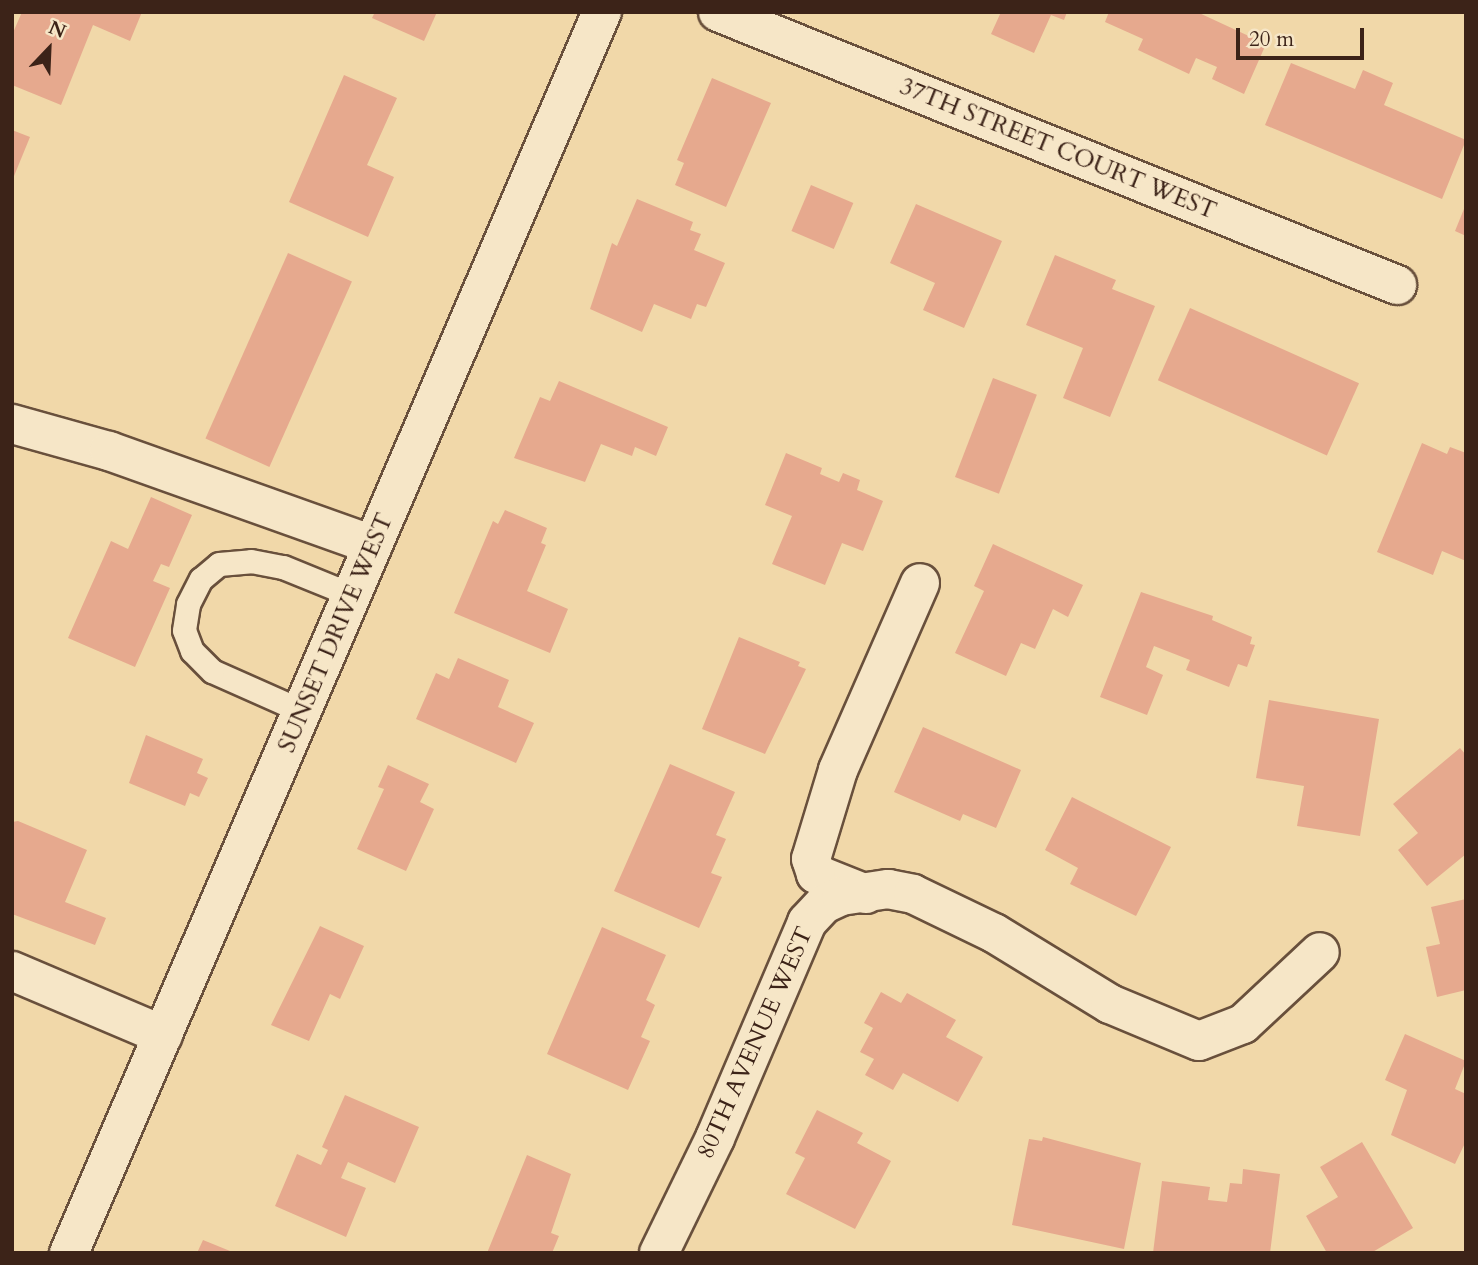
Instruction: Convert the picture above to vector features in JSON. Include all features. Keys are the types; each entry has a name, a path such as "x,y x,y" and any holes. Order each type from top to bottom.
{"street":[{"name":"SUNSET DRIVE WEST","path":"69,1253 602,12"},
{"name":"37TH STREET COURT WEST","path":"718,12 1397,285"},
{"path":"12,424 109,451 373,545"},
{"path":"866,894 816,874 811,859 838,770 919,583"},
{"name":"80TH AVENUE WEST","path":"659,1253 715,1138 807,922 824,904 841,896 888,889 914,894 994,933 1110,1003 1199,1041 1243,1024 1320,952"},
{"path":"12,971 163,1035"}],"lane":[{"path":"302,711 212,671 192,652 184,630 188,604 201,579 219,564 251,561 283,567 352,595"}],"building":[{"path":"22,12 142,12 130,41 93,25 61,105 12,85 12,35"},
{"path":"375,12 437,12 424,41 372,18"},
{"path":"1001,12 1067,12 1064,20 1051,15 1034,53 991,34"},
{"path":"1109,12 1197,12 1266,44 1244,94 1212,79 1217,67 1196,58 1189,74 1138,50 1143,39 1105,22"},
{"path":"1291,63 1355,89 1363,70 1393,83 1384,105 1466,140 1442,199 1265,125"},
{"path":"344,75 397,98 367,165 394,177 368,237 289,202"},
{"path":"712,78 771,103 726,207 675,185 684,163 677,160"},
{"path":"12,130 30,137 12,181"},
{"path":"811,185 853,203 834,249 791,231"},
{"path":"637,199 693,222 690,230 701,234 694,250 725,263 706,307 697,304 691,319 654,304 642,332 590,309 612,243 617,246"},
{"path":"916,204 1002,241 964,328 923,310 935,283 890,263"},
{"path":"1466,204 1466,236 1455,231"},
{"path":"288,253 352,281 269,467 205,438"},
{"path":"1055,255 1116,280 1112,289 1155,306 1110,417 1063,398 1083,348 1026,325"},
{"path":"1190,308 1359,383 1327,455 1158,380"},
{"path":"993,378 1037,395 999,494 955,477"},
{"path":"559,381 668,427 656,456 635,447 632,456 601,444 585,482 514,458 540,397 550,401"},
{"path":"1422,443 1447,454 1450,447 1466,453 1466,561 1442,551 1433,575 1377,552"},
{"path":"786,453 822,468 820,474 839,482 843,473 860,480 857,490 883,501 863,551 842,543 825,585 772,564 792,516 765,505"},
{"path":"151,497 192,515 169,567 161,564 153,581 170,588 135,667 68,638 111,541 128,549"},
{"path":"505,510 547,528 541,543 546,545 527,591 568,609 550,653 454,613 493,521 498,524"},
{"path":"993,544 1083,585 1068,617 1053,609 1035,649 1021,643 1006,676 955,653 984,591 974,586"},
{"path":"1141,592 1213,616 1212,620 1252,637 1250,644 1255,645 1247,667 1238,664 1229,687 1186,670 1190,660 1154,646 1146,667 1163,675 1147,715 1100,697"},
{"path":"739,637 800,662 798,666 806,669 765,754 702,729"},
{"path":"458,658 509,680 498,707 534,723 516,763 416,719 436,673 449,679"},
{"path":"1269,700 1379,719 1360,836 1297,826 1304,786 1256,778"},
{"path":"923,727 1021,770 996,828 963,814 960,821 894,792"},
{"path":"146,735 203,759 197,773 208,778 199,797 190,793 185,806 129,783"},
{"path":"1460,748 1466,755 1466,854 1427,886 1398,850 1418,833 1393,804"},
{"path":"670,764 735,792 716,835 726,839 711,873 722,877 699,928 614,891"},
{"path":"388,765 429,784 420,802 434,809 406,871 357,849 384,789 378,787"},
{"path":"1072,797 1171,847 1136,916 1070,884 1078,868 1045,850"},
{"path":"18,821 87,850 65,902 106,918 95,945 12,914 12,822"},
{"path":"1466,899 1466,990 1437,997 1426,947 1440,944 1431,907"},
{"path":"320,926 364,946 340,999 330,994 309,1041 271,1025"},
{"path":"602,927 666,955 646,1000 655,1005 641,1037 650,1041 628,1090 547,1054"},
{"path":"881,992 901,1003 907,993 956,1020 946,1037 983,1057 958,1102 903,1073 893,1090 865,1075 874,1059 860,1052 873,1028 864,1023"},
{"path":"1405,1034 1466,1061 1455,1089 1466,1094 1466,1141 1455,1164 1391,1135 1407,1090 1385,1080"},
{"path":"345,1095 419,1127 395,1183 348,1162 341,1178 366,1188 346,1237 275,1206 297,1154 321,1165 328,1150 322,1147"},
{"path":"817,1110 863,1133 857,1143 891,1161 855,1229 786,1194 805,1158 795,1153"},
{"path":"1043,1137 1141,1163 1124,1249 1012,1225 1029,1139 1042,1141"},
{"path":"1362,1142 1413,1228 1371,1253 1327,1253 1306,1216 1338,1197 1320,1167"},
{"path":"527,1155 571,1174 551,1233 559,1236 552,1253 487,1253"},
{"path":"1243,1169 1280,1174 1270,1253 1153,1253 1162,1181 1210,1187 1208,1200 1227,1202 1230,1183 1242,1184"},
{"path":"203,1240 235,1253 197,1253"}]}
